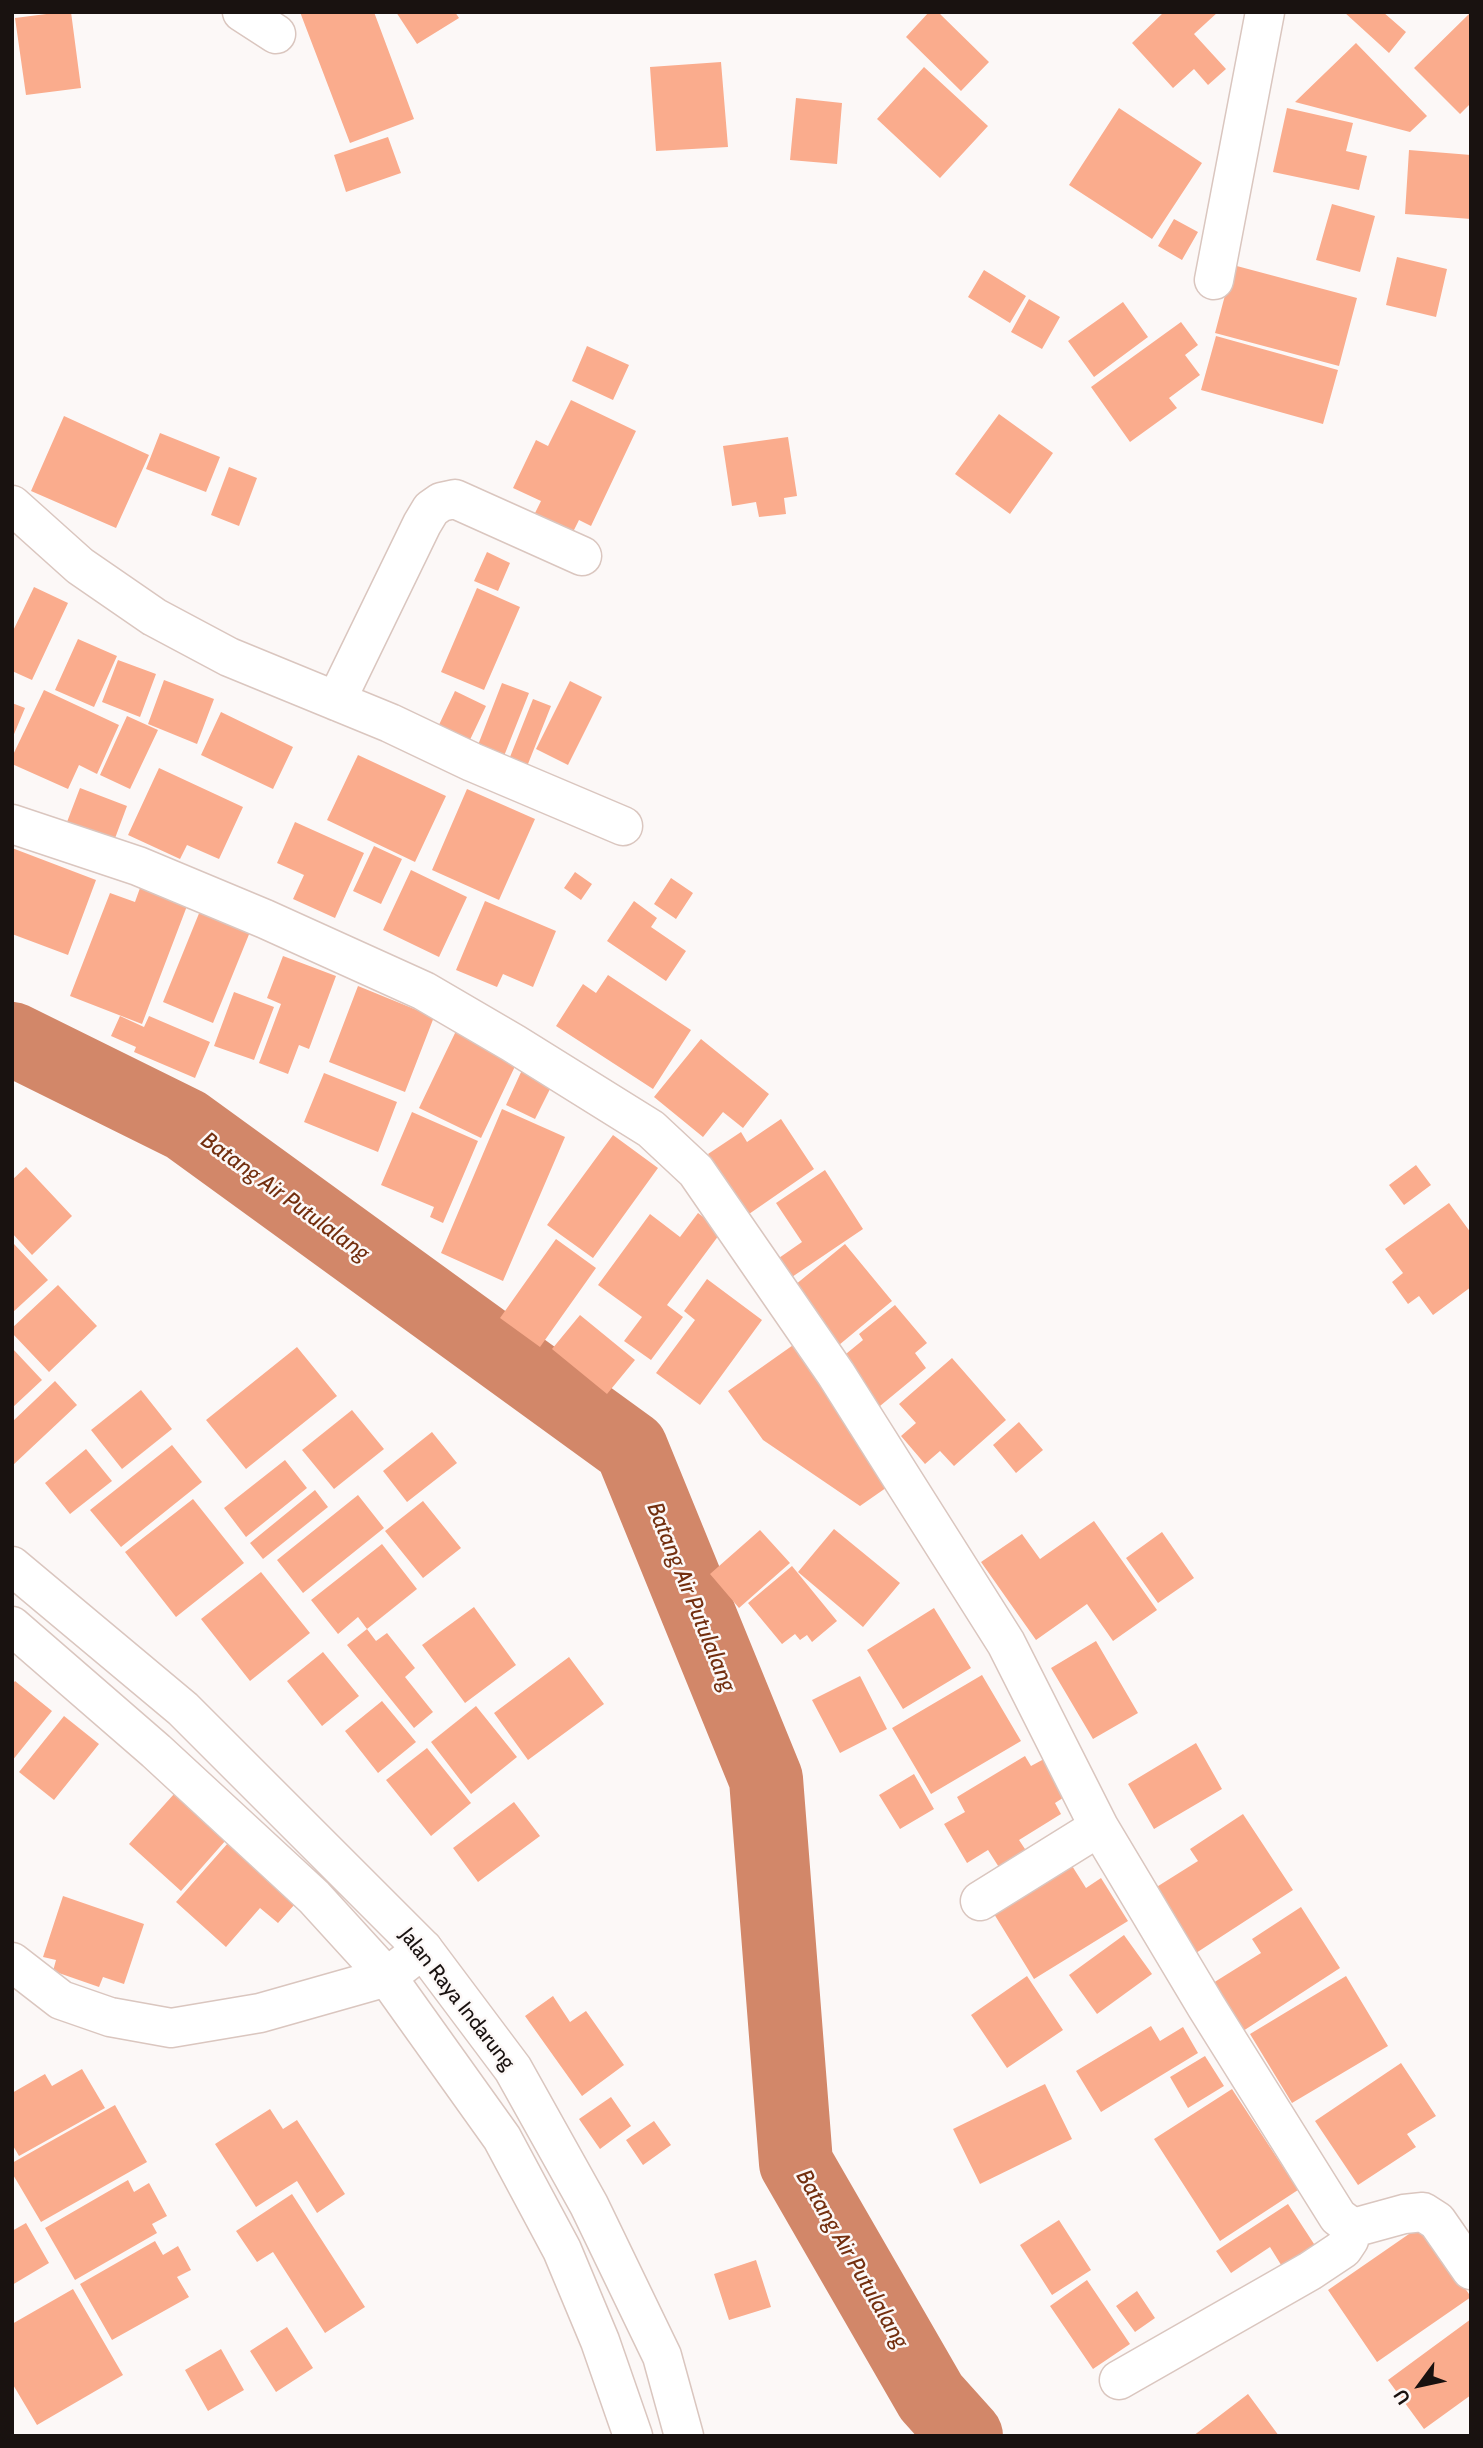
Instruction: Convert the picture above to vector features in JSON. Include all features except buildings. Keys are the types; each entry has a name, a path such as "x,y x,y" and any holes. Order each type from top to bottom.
{"main road":[{"path":"242,12 276,34"},
{"path":"1214,280 1265,12"},
{"path":"336,701 422,523 431,509 442,502 455,499 582,556"},
{"path":"12,505 80,566 154,617 229,657 623,825"},
{"path":"12,824 138,866 265,919 424,991 651,1129 696,1171 836,1374 1006,1643 1099,1827 1323,2196 1338,2217 1353,2228"},
{"name":"Jalan Raya Indarung","path":"17,1580 183,1709 423,1949 513,2069 589,2205 662,2356 684,2436"},
{"name":"Jalan Raya Indarung","path":"12,1626 156,1751 314,1897 387,1977 502,2138 562,2250 600,2341 633,2436"},
{"path":"980,1901 1099,1827"},
{"path":"12,1962 61,2000 110,2017 171,2028 260,2012 387,1977 423,1949"},
{"path":"1353,2228 1404,2214 1423,2212 1437,2221 1471,2270"},
{"path":"1119,2380 1310,2271 1343,2249 1353,2228"}],"waterway":[{"name":"Batang Air Putulalang","path":"12,1039 186,1125 631,1448 766,1779 796,2163 931,2397 966,2436"}]}
